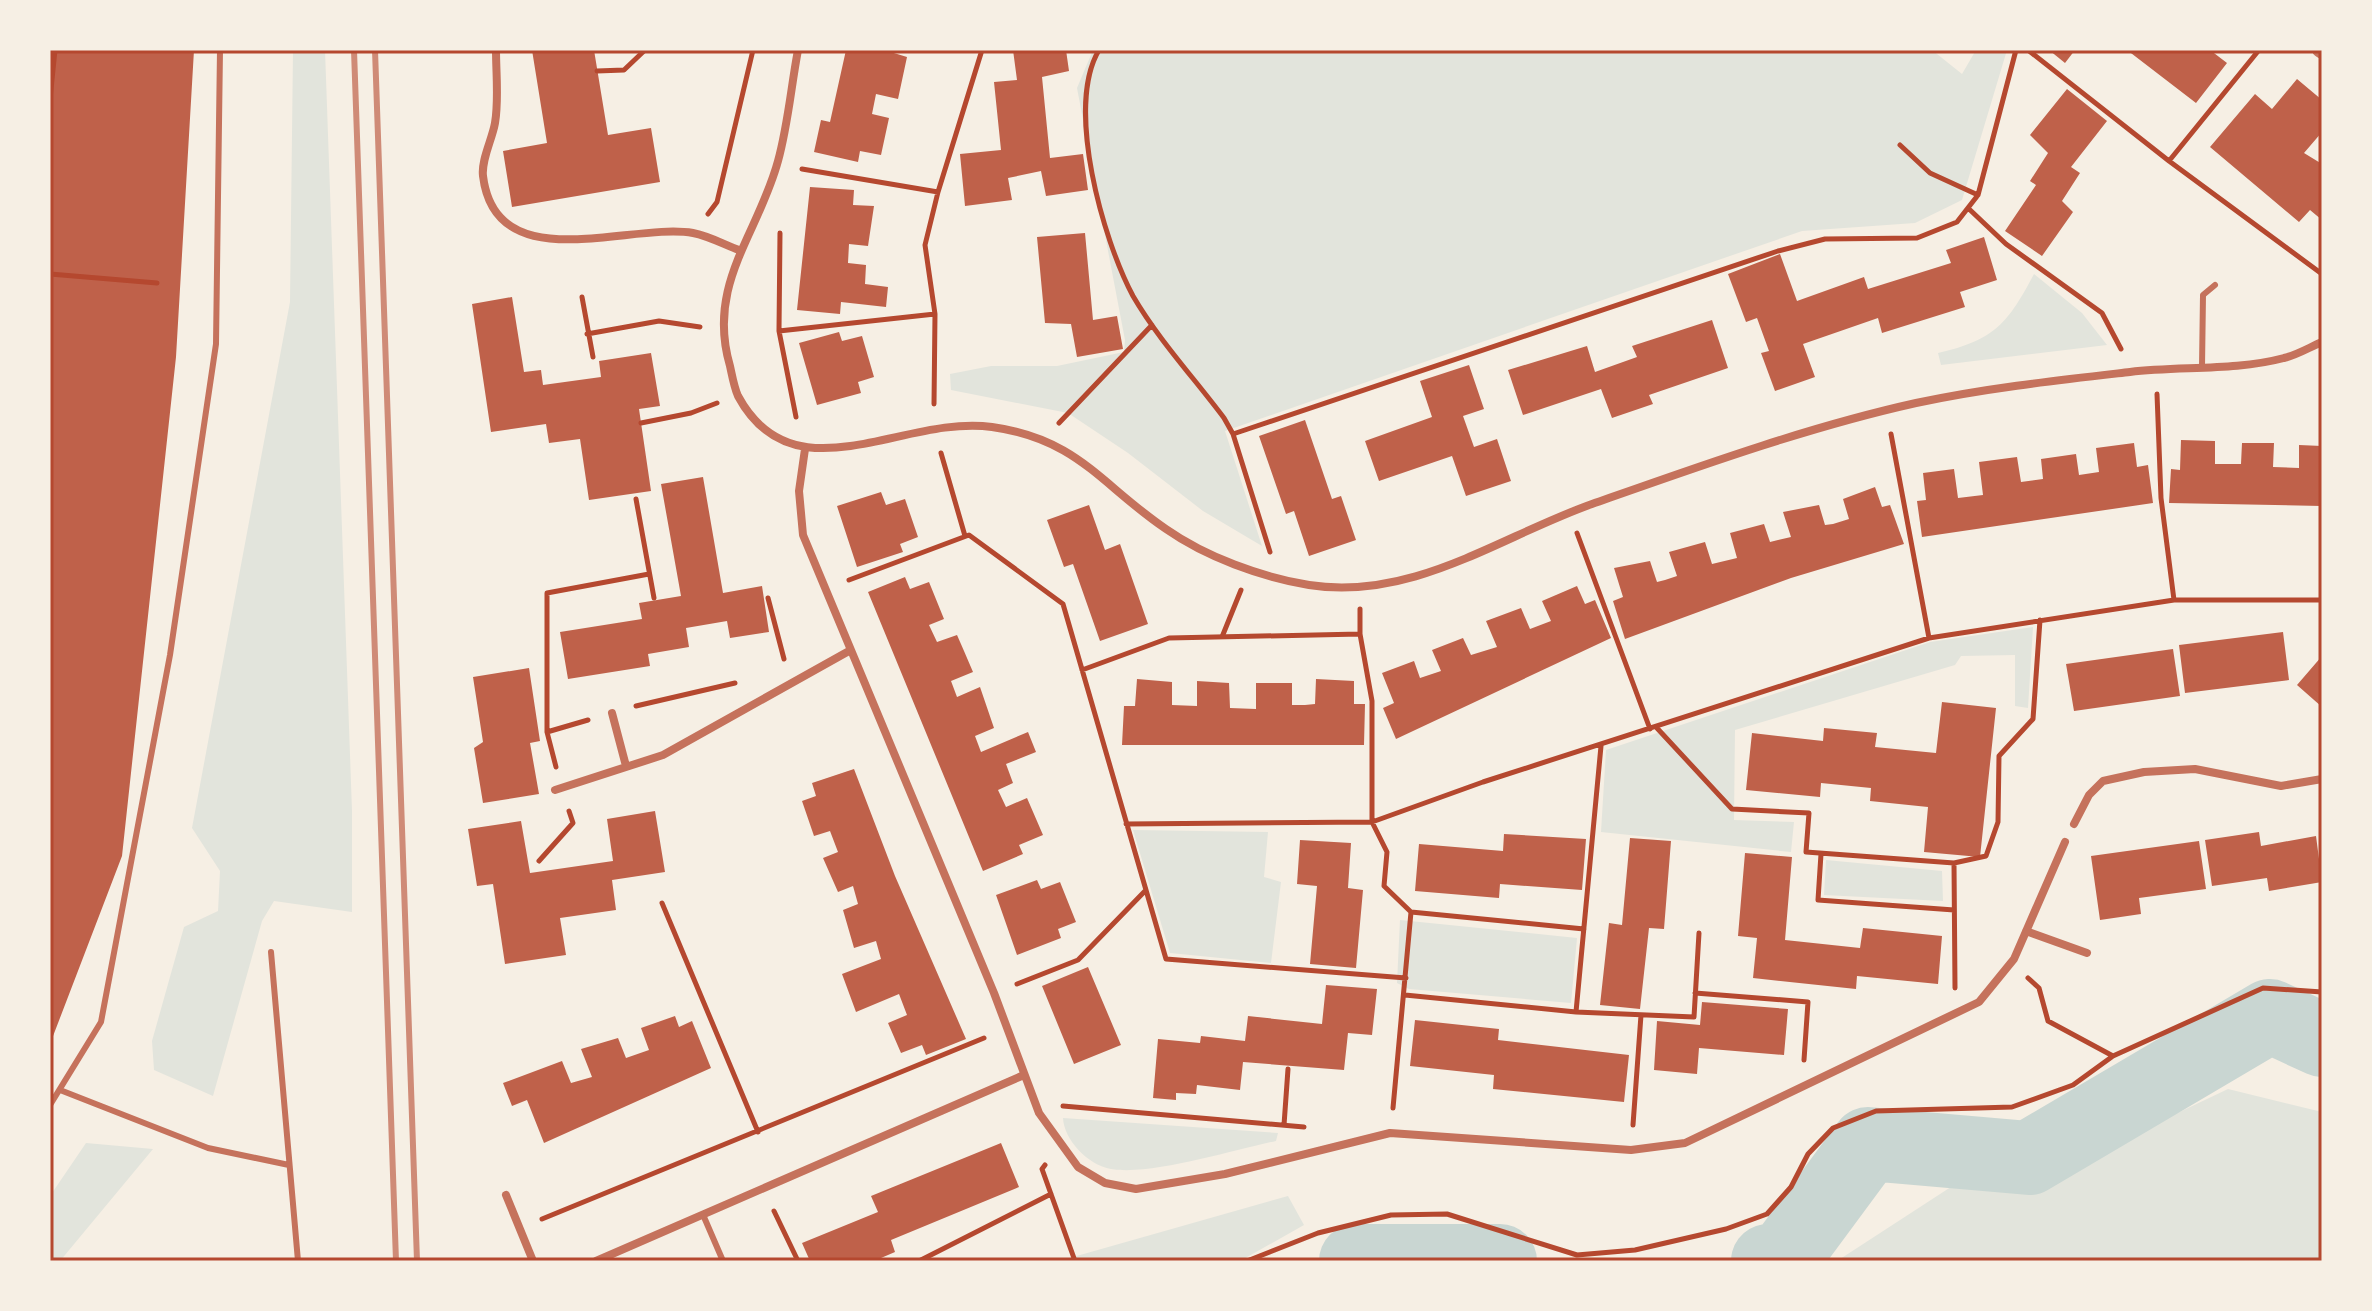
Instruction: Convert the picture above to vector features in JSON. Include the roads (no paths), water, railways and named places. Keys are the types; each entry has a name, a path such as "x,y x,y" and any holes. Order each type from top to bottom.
{"street":[{"path":"496,50 495,122 482,174 490,199 503,219 529,236 562,240 693,233 739,250"},
{"path":"798,50 778,165 739,250 725,299 721,330 738,395 764,428 781,443 805,449 844,447 934,428 978,425 1016,430 1065,448 1167,530 1217,558 1308,584 1360,588 1434,573 1569,514 1919,402 2133,371 2285,358 2322,342"},
{"path":"805,449 799,491 803,535 849,651 994,993 1039,1113 1078,1167 1105,1183 1136,1189 1175,1185 1390,1133 1631,1150 1685,1143 1979,1002 2011,963 2065,842"},
{"path":"558,788 663,755 849,651"},
{"path":"612,713 626,766"},
{"path":"2074,824 2089,795 2103,781 2144,772 2195,769 2281,786 2322,779"},
{"path":"2026,931 2087,953"},
{"path":"596,1261 704,1217 1024,1075"},
{"path":"506,1195 533,1261"}],"lane":[{"path":"50,1105 101,1022 170,655 216,344 220,50"},
{"path":"2202,367 2203,295 2215,285"},
{"path":"271,952 298,1261"},
{"path":"60,1090 208,1148 289,1165"},
{"path":"704,1217 723,1261"}],"waterway":[{"path":"1768,1261 1783,1259 1868,1144 2029,1158 2270,1016 2322,1040"},
{"path":"1356,1261 1500,1261"}],"railway":[{"path":"354,50 396,1261"},
{"path":"375,50 417,1261"}]}
